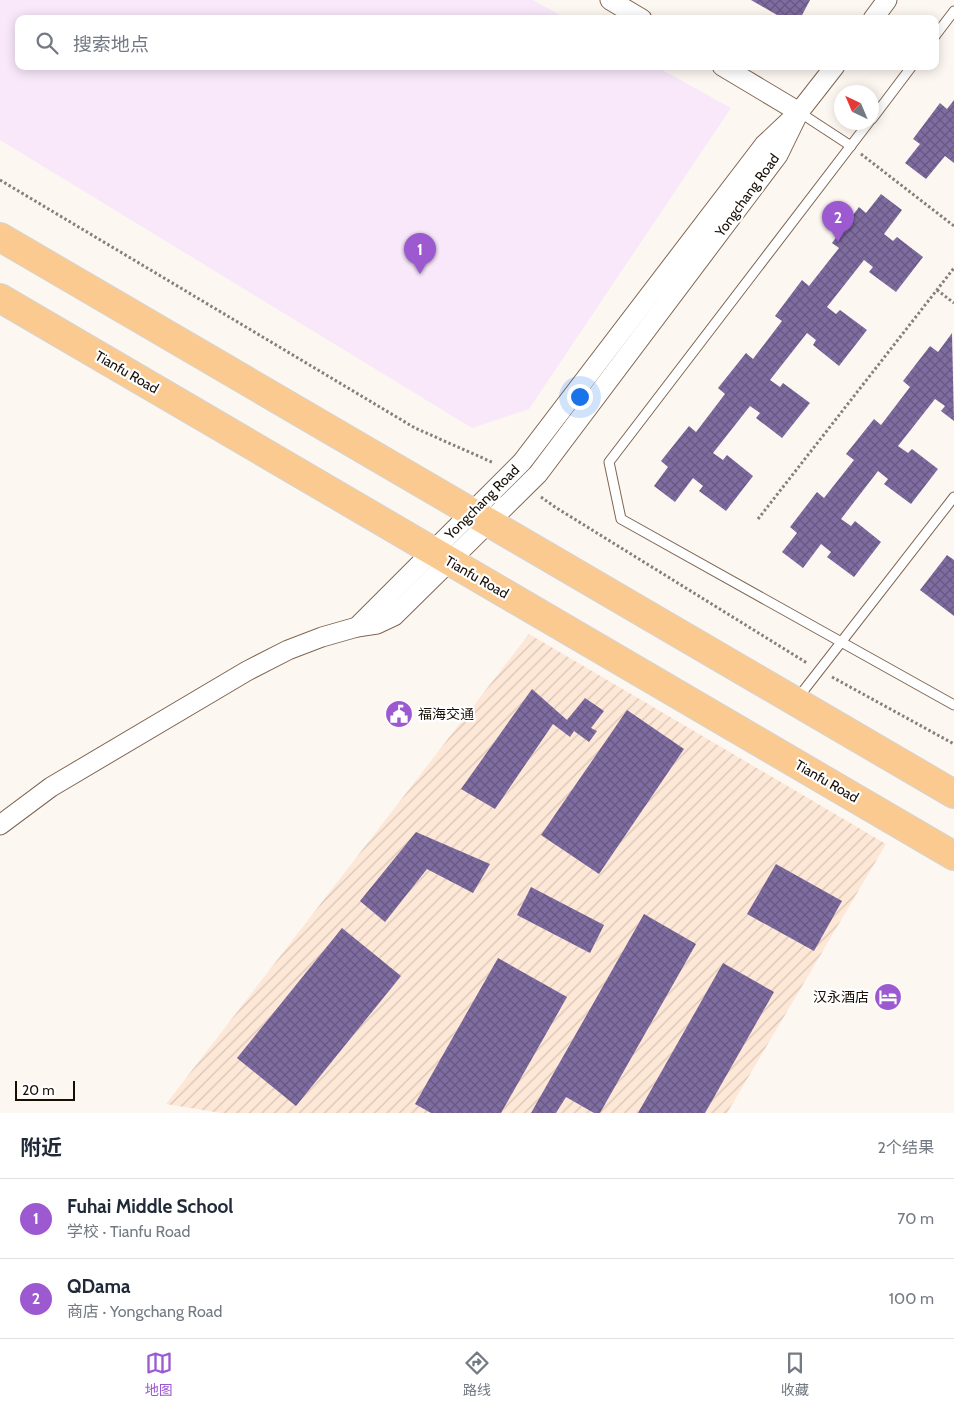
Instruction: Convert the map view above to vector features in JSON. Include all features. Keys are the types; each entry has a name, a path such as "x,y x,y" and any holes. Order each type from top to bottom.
{"main road":[{"path":"0,237 954,794"},
{"name":"Tianfu Road","path":"0,298 954,856"}],"street":[{"path":"610,0 635,15"},
{"path":"876,15 888,0"},
{"path":"729,70 799,112"},
{"name":"Yongchang Road","path":"0,825 51,787 246,671 288,650 358,627 441,556 480,517 513,471 764,144 799,112 832,70"},
{"name":"Yongchang Road","path":"480,517 527,485 538,474 778,155 799,112"}],"lane":[{"path":"939,31 954,11"},
{"path":"879,110 909,70"},
{"path":"799,112 851,146"},
{"path":"863,130 609,462 621,520 954,705"},
{"path":"795,701 954,497"}],"path":[{"path":"851,146 954,226"},
{"path":"0,180 416,428 513,471"},
{"path":"758,520 954,268"},
{"path":"937,290 954,303"},
{"path":"527,485 555,507 820,670 954,744"}],"shaded area":[{"path":"0,0 533,0 560,15 15,15 15,70 662,70 731,108 529,409 472,428 0,140"},
{"path":"529,634 886,844 727,1113 221,1113 166,1104"}],"building":[{"path":"751,0 810,0 802,15 777,15"},
{"path":"954,100 954,163 945,156 926,179 905,163 920,144 913,139 940,103 947,109"},
{"path":"881,194 902,210 884,234 893,241 897,237 923,257 896,292 869,272 873,267 864,260 827,307 836,314 840,310 867,330 839,366 813,345 816,340 807,333 770,380 780,387 783,383 810,403 782,438 756,418 760,413 750,406 713,453 723,460 727,455 753,476 726,511 699,491 703,486 693,478 675,502 654,486 668,467 661,461 689,426 696,432 725,394 718,388 746,353 753,359 782,321 775,316 802,280 809,286 839,248 832,243 859,207 866,213"},
{"path":"952,333 954,421 941,411 945,406 935,399 898,446 908,453 912,449 938,469 911,504 884,484 888,479 878,471 841,519 851,526 855,521 881,542 854,577 827,557 831,552 821,544 803,568 782,552 797,533 790,527 817,492 824,498 854,460 846,454 874,419 881,425 910,387 903,381 930,346 938,352"},
{"path":"947,555 954,560 954,616 920,590"},
{"path":"532,689 567,720 585,698 604,711 591,728 597,731 589,742 574,731 570,737 553,724 495,809 461,789"},
{"path":"627,710 684,749 599,874 541,835"},
{"path":"416,832 490,864 473,893 427,869 385,922 360,901"},
{"path":"776,864 842,901 814,951 747,914"},
{"path":"531,887 604,925 590,953 517,915"},
{"path":"644,914 696,944 600,1113 594,1113 566,1097 556,1113 531,1113"},
{"path":"342,928 401,976 296,1106 237,1058"},
{"path":"498,958 567,997 501,1113 431,1113 415,1104"},
{"path":"723,963 774,992 705,1113 638,1113"}],"place":[{"name":"QDama","path":"838,242"},
{"name":"Fuhai Middle School","path":"420,274"},
{"name":"福海交通","path":"399,714"},
{"name":"汉永酒店","path":"888,997"}]}
